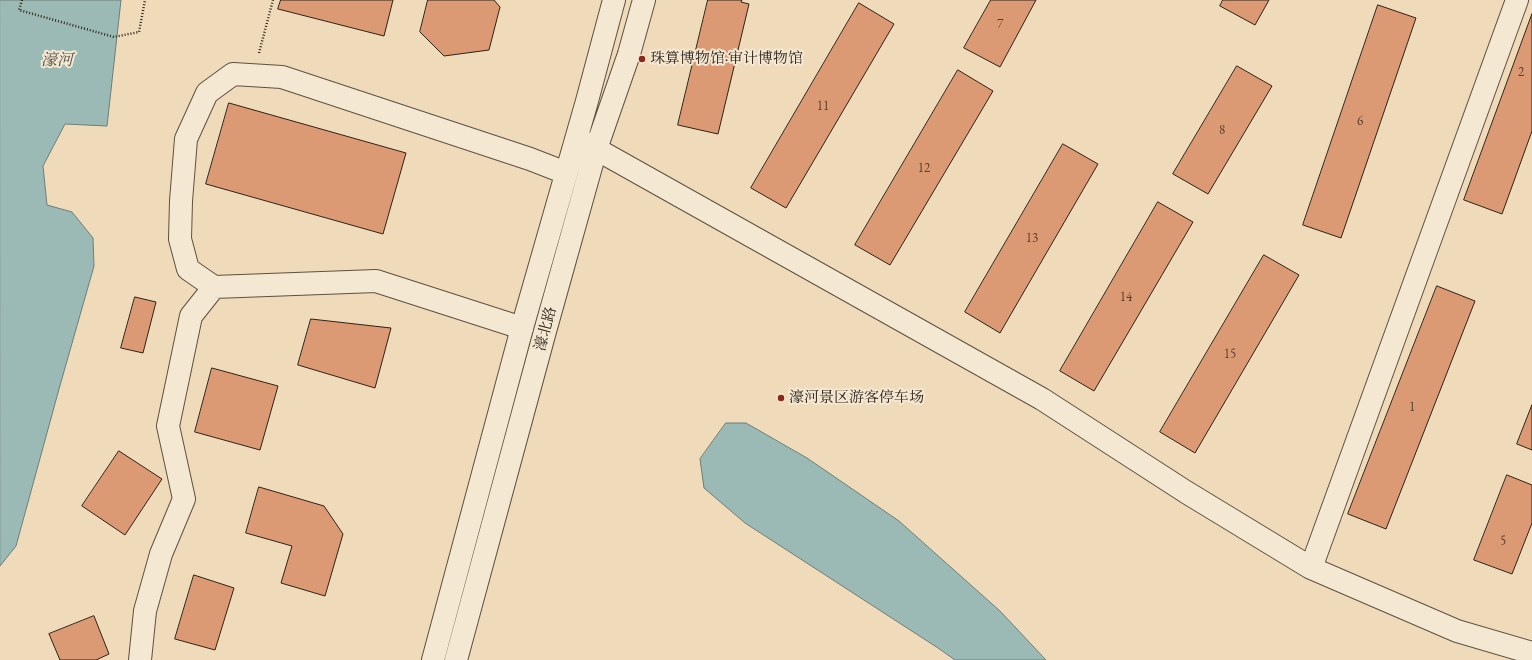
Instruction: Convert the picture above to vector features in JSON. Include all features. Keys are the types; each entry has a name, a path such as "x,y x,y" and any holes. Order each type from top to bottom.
{"street":[{"name":"濠北路","path":"433,660 522,328 614,0"},
{"name":"濠北路","path":"456,660 596,148 629,54 644,0"},
{"path":"1311,568 1517,0"},
{"path":"522,328 376,281 214,287 188,269 180,239 181,201 186,139 207,93 234,74 282,77 530,159 566,173"},
{"path":"576,137 1042,398 1186,492 1311,568 1457,631 1532,653"},
{"path":"140,660 145,611 160,554 184,499 168,426 191,316 214,287"}],"path":[{"path":"22,0 19,10 114,37 139,32 145,0"},
{"path":"253,75 273,0"}],"water":[{"name":"濠河","path":"0,0 121,0 107,126 65,124 43,166 47,205 72,212 93,238 94,266 16,546 0,566"},
{"path":"726,423 746,423 807,458 899,521 1000,611 1046,660 955,660 745,523 704,488 700,459"}],"building":[{"path":"281,0 393,0 384,36 278,9"},
{"path":"428,0 494,0 500,7 489,50 444,56 420,32"},
{"path":"708,0 742,0 741,2 749,4 718,134 678,125"},
{"path":"991,0 1036,0 1000,67 964,48"},
{"path":"1223,0 1269,0 1255,25 1220,6"},
{"path":"859,3 894,24 786,208 751,188"},
{"path":"1378,5 1416,18 1341,238 1303,225"},
{"path":"1532,14 1532,131 1502,214 1464,200"},
{"path":"1237,66 1272,86 1208,194 1173,174"},
{"path":"958,70 993,91 890,265 855,245"},
{"path":"229,103 406,153 383,234 206,184"},
{"path":"1063,144 1098,164 1000,333 965,312"},
{"path":"1158,202 1193,222 1094,391 1060,371"},
{"path":"1264,255 1299,275 1195,453 1160,432"},
{"path":"1437,286 1475,301 1386,529 1348,514"},
{"path":"135,297 156,302 143,353 121,348"},
{"path":"311,319 391,328 375,388 298,365"},
{"path":"212,368 278,386 260,450 195,432"},
{"path":"1532,405 1532,450 1517,444"},
{"path":"119,451 162,479 125,535 82,506"},
{"path":"1507,475 1532,485 1532,523 1512,574 1474,560"},
{"path":"259,487 324,506 343,534 325,596 281,583 292,546 246,533"},
{"path":"194,575 234,588 215,650 175,639"},
{"path":"94,616 109,654 96,660 60,660 49,634"}],"place":[{"name":"珠算博物馆·审计博物馆","path":"642,59"},
{"name":"濠河景区游客停车场","path":"781,398"}]}
